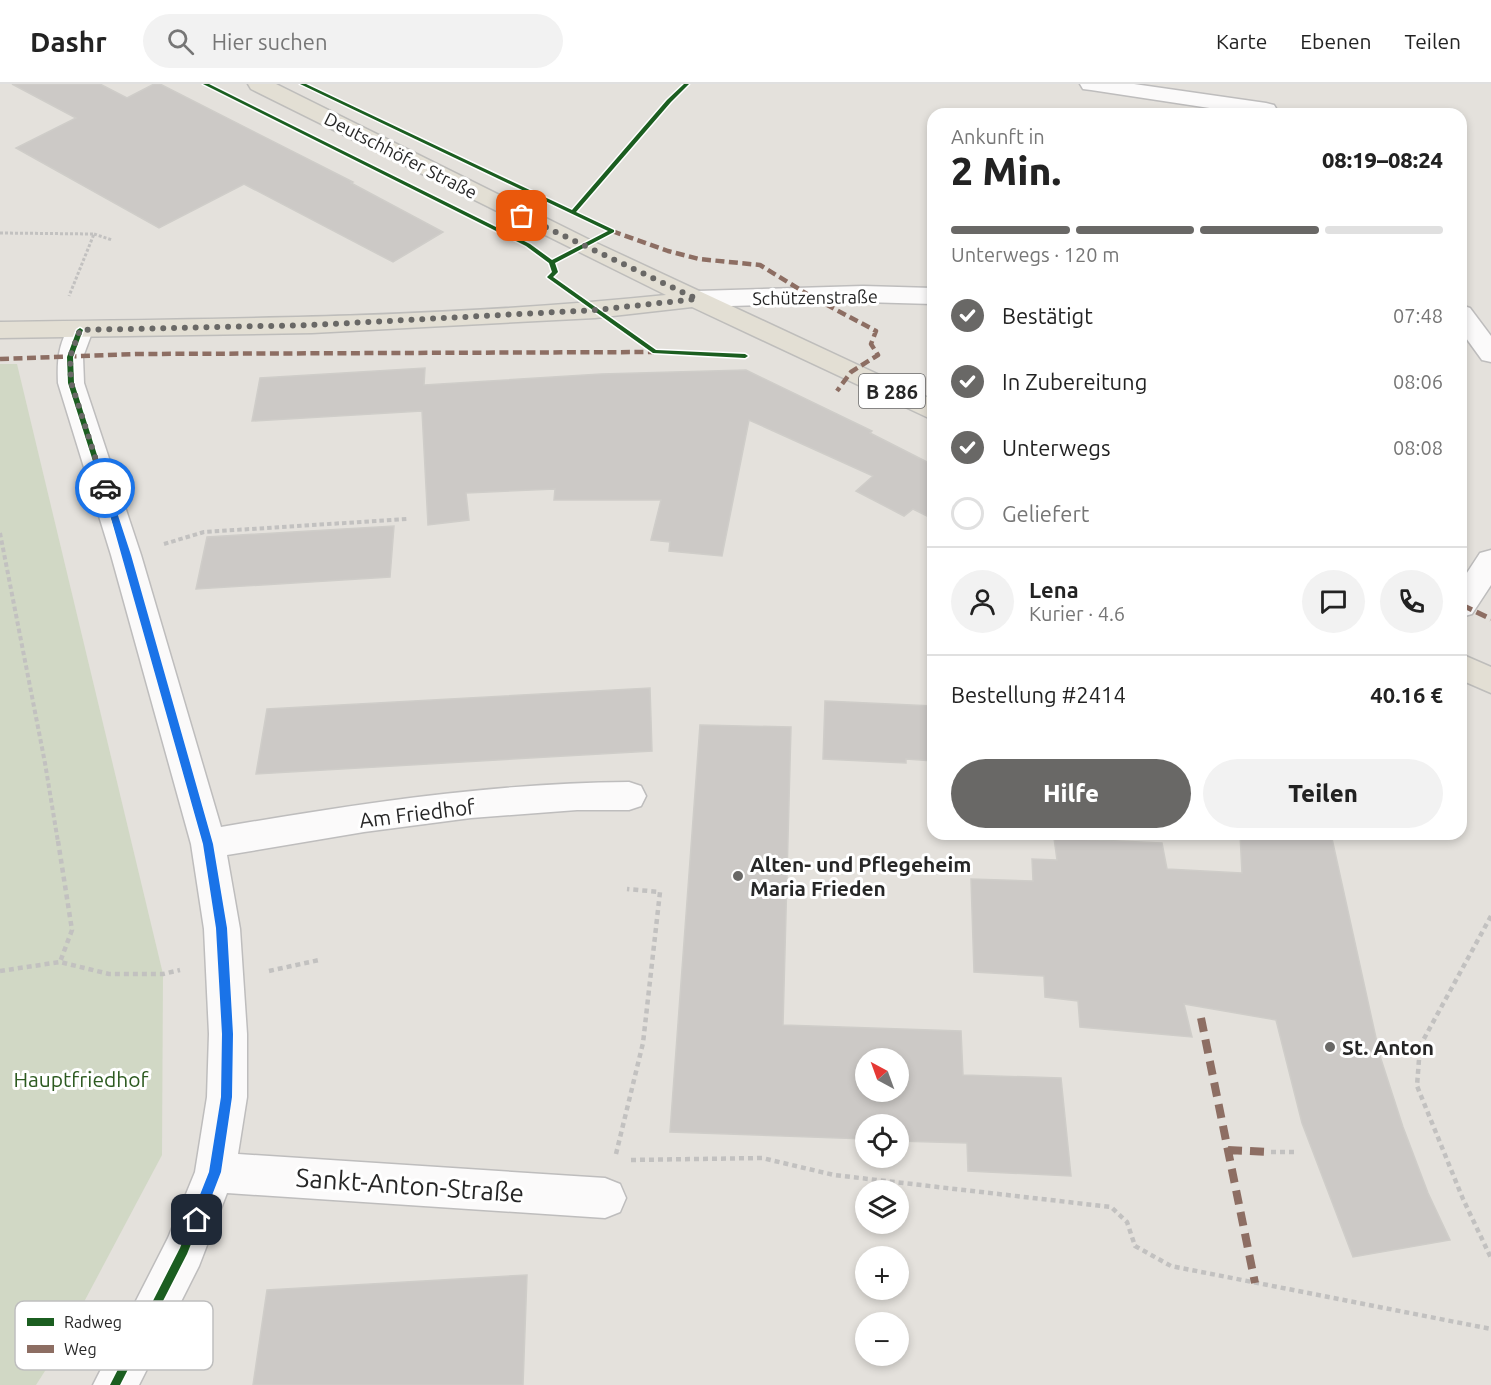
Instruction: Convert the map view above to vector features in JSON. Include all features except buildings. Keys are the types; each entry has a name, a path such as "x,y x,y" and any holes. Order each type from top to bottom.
{"main road":[{"name":"Deutschhöfer Straße","path":"259,84 583,246 927,408"},
{"path":"0,330 312,325 596,310 697,299"},
{"path":"1467,669 1491,681"}],"street":[{"path":"1091,84 1268,105"},
{"name":"Schützenstraße","path":"697,299 863,294 927,296"},
{"path":"1467,311 1491,310"},
{"path":"1467,320 1491,354"},
{"path":"80,330 70,357 71,382 126,555 208,844 222,928 228,1034 226,1097 215,1172 184,1251 158,1301"},
{"path":"1467,597 1491,561"},
{"name":"Am Friedhof","path":"208,844 388,815 519,800 588,795 629,796"},
{"name":"Sankt-Anton-Straße","path":"215,1172 605,1198"},
{"path":"115,1385 123,1370"}],"path":[{"path":"0,233 94,234 112,240"},
{"path":"68,297 94,234"},
{"path":"179,539 204,532 407,519"},
{"path":"0,533 7,558 45,763 72,930 60,962"},
{"path":"0,560 7,558"},
{"path":"627,889 660,892 642,1043 614,1160 762,1158 834,1175 1111,1207 1127,1222 1135,1246 1171,1266 1491,1329"},
{"path":"1491,916 1420,1046 1417,1086 1462,1199 1491,1258"},
{"path":"0,971 60,962 109,974 163,974 224,960"},
{"path":"1271,1152 1298,1152"}],"green space":[{"name":"Hauptfriedhof","path":"0,364 17,364 163,974 162,1155 84,1301 15,1301 15,1370 46,1370 36,1385 0,1385"}],"marked path":[{"path":"612,231 668,251 699,259 760,265 812,297 876,331 871,344 878,355 851,372 837,391"},
{"path":"0,359 135,354 654,352"},
{"path":"1467,607 1491,619"},
{"path":"1201,1018 1255,1283"},
{"path":"1228,1150 1271,1152"}],"cycle path":[{"path":"205,84 528,245 552,262 555,272 550,277 655,352 745,356"},
{"path":"302,84 612,231 552,262"},
{"path":"573,212 669,101 687,84"},
{"path":"80,330 70,357 71,383 126,555 208,844 222,929 228,1034 227,1097 215,1172 184,1251 158,1301"},
{"path":"115,1385 123,1370"}],"way so far":[{"path":"105,488 71,382 70,357 80,330 312,325 596,310 697,299 522,216"}],"place":[{"name":"Alten- und Pflegeheim Maria Frieden","path":"738,876"},
{"name":"St. Anton","path":"1330,1047"}],"route":[{"path":"105,488 208,844 222,928 228,1034 226,1097 215,1172 197,1220"}]}
